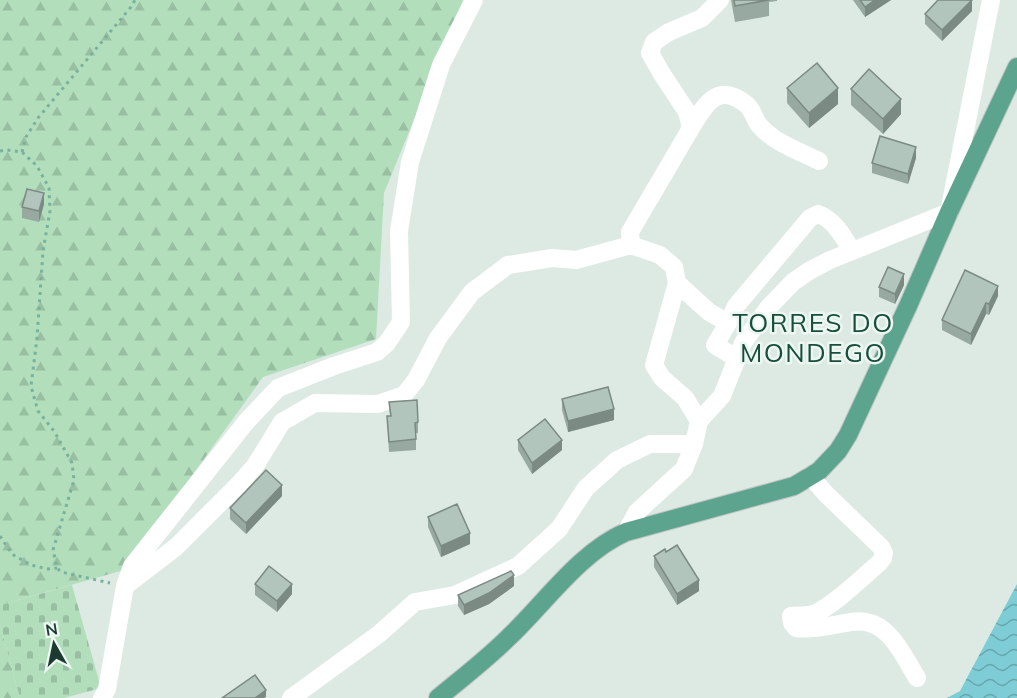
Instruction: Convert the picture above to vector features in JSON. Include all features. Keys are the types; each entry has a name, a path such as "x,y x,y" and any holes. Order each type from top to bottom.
{"main road":[{"path":"438,698 508,638 589,556 612,538 626,532 794,486 819,471 838,451 848,435 1017,67"}],"street":[{"path":"102,698 107,689 126,586 132,566 246,422 278,388 377,352 387,343 401,322 399,231 410,162 441,65 474,0"},
{"path":"691,128 687,112 650,53 654,42 669,32 702,18 720,0"},
{"path":"626,532 637,512 684,470 694,444 699,421 722,396 736,358 747,338 768,308 787,288 809,271 949,212 990,0"},
{"path":"632,245 630,232 703,107 714,97 730,95 749,106 759,125 781,143 819,161"},
{"path":"736,358 715,345 735,306 812,216 818,214 826,218 841,234 852,251"},
{"path":"126,586 176,547 238,485 255,466 282,422 315,403 378,404 404,395 416,380 438,338 472,292 508,265 552,258 576,260 632,245 660,255 674,267 677,283 654,365 662,378 685,398 699,421"},
{"path":"677,283 709,312 728,323"},
{"path":"291,698 379,634 415,602 455,595 518,566 559,529 586,488 617,460 650,444 694,444"},
{"path":"810,476 884,553 879,562 830,604 809,615 791,616 792,623 796,628 808,629 855,621 868,622 884,629 891,636 917,678"}],"path":[{"path":"22,152 26,137 38,118 135,0"},
{"path":"0,151 22,152 37,166 49,188 50,211 43,250 31,386 38,411 54,431 72,463 74,480 52,550 57,568 61,572 126,586"},
{"path":"0,536 12,554 31,565 46,569 57,568"}],"green space":[{"path":"0,0 463,0 384,193 376,339 263,377 124,570 0,605"},
{"path":"72,585 101,688 64,698 20,698 0,624 0,605"},
{"path":"0,624 20,698 0,698"}],"water":[{"path":"1017,584 1017,698 947,698 960,691"}],"building":[{"path":"734,0 769,0 735,6"},
{"path":"860,0 875,0 865,7"},
{"path":"938,0 972,0 942,30 925,14"},
{"path":"817,63 838,88 809,113 787,88"},
{"path":"869,69 901,99 883,119 851,89"},
{"path":"880,136 916,147 908,174 872,163"},
{"path":"27,189 44,193 39,211 22,207"},
{"path":"888,267 904,274 895,294 879,287"},
{"path":"965,270 998,286 989,304 986,303 971,334 942,320"},
{"path":"608,387 614,409 568,421 562,399"},
{"path":"417,400 416,439 389,442 387,416 391,416 389,402"},
{"path":"545,419 562,440 532,463 518,440"},
{"path":"266,470 282,485 246,523 230,508"},
{"path":"457,504 470,533 441,546 428,517"},
{"path":"677,545 699,580 677,594 654,556"},
{"path":"269,566 292,584 277,601 255,584"},
{"path":"511,571 514,575 489,593 464,605 458,595"},
{"path":"255,675 266,690 255,698 222,698"}],"district":[{"name":"TORRES DO MONDEGO","path":"813,337"}]}
